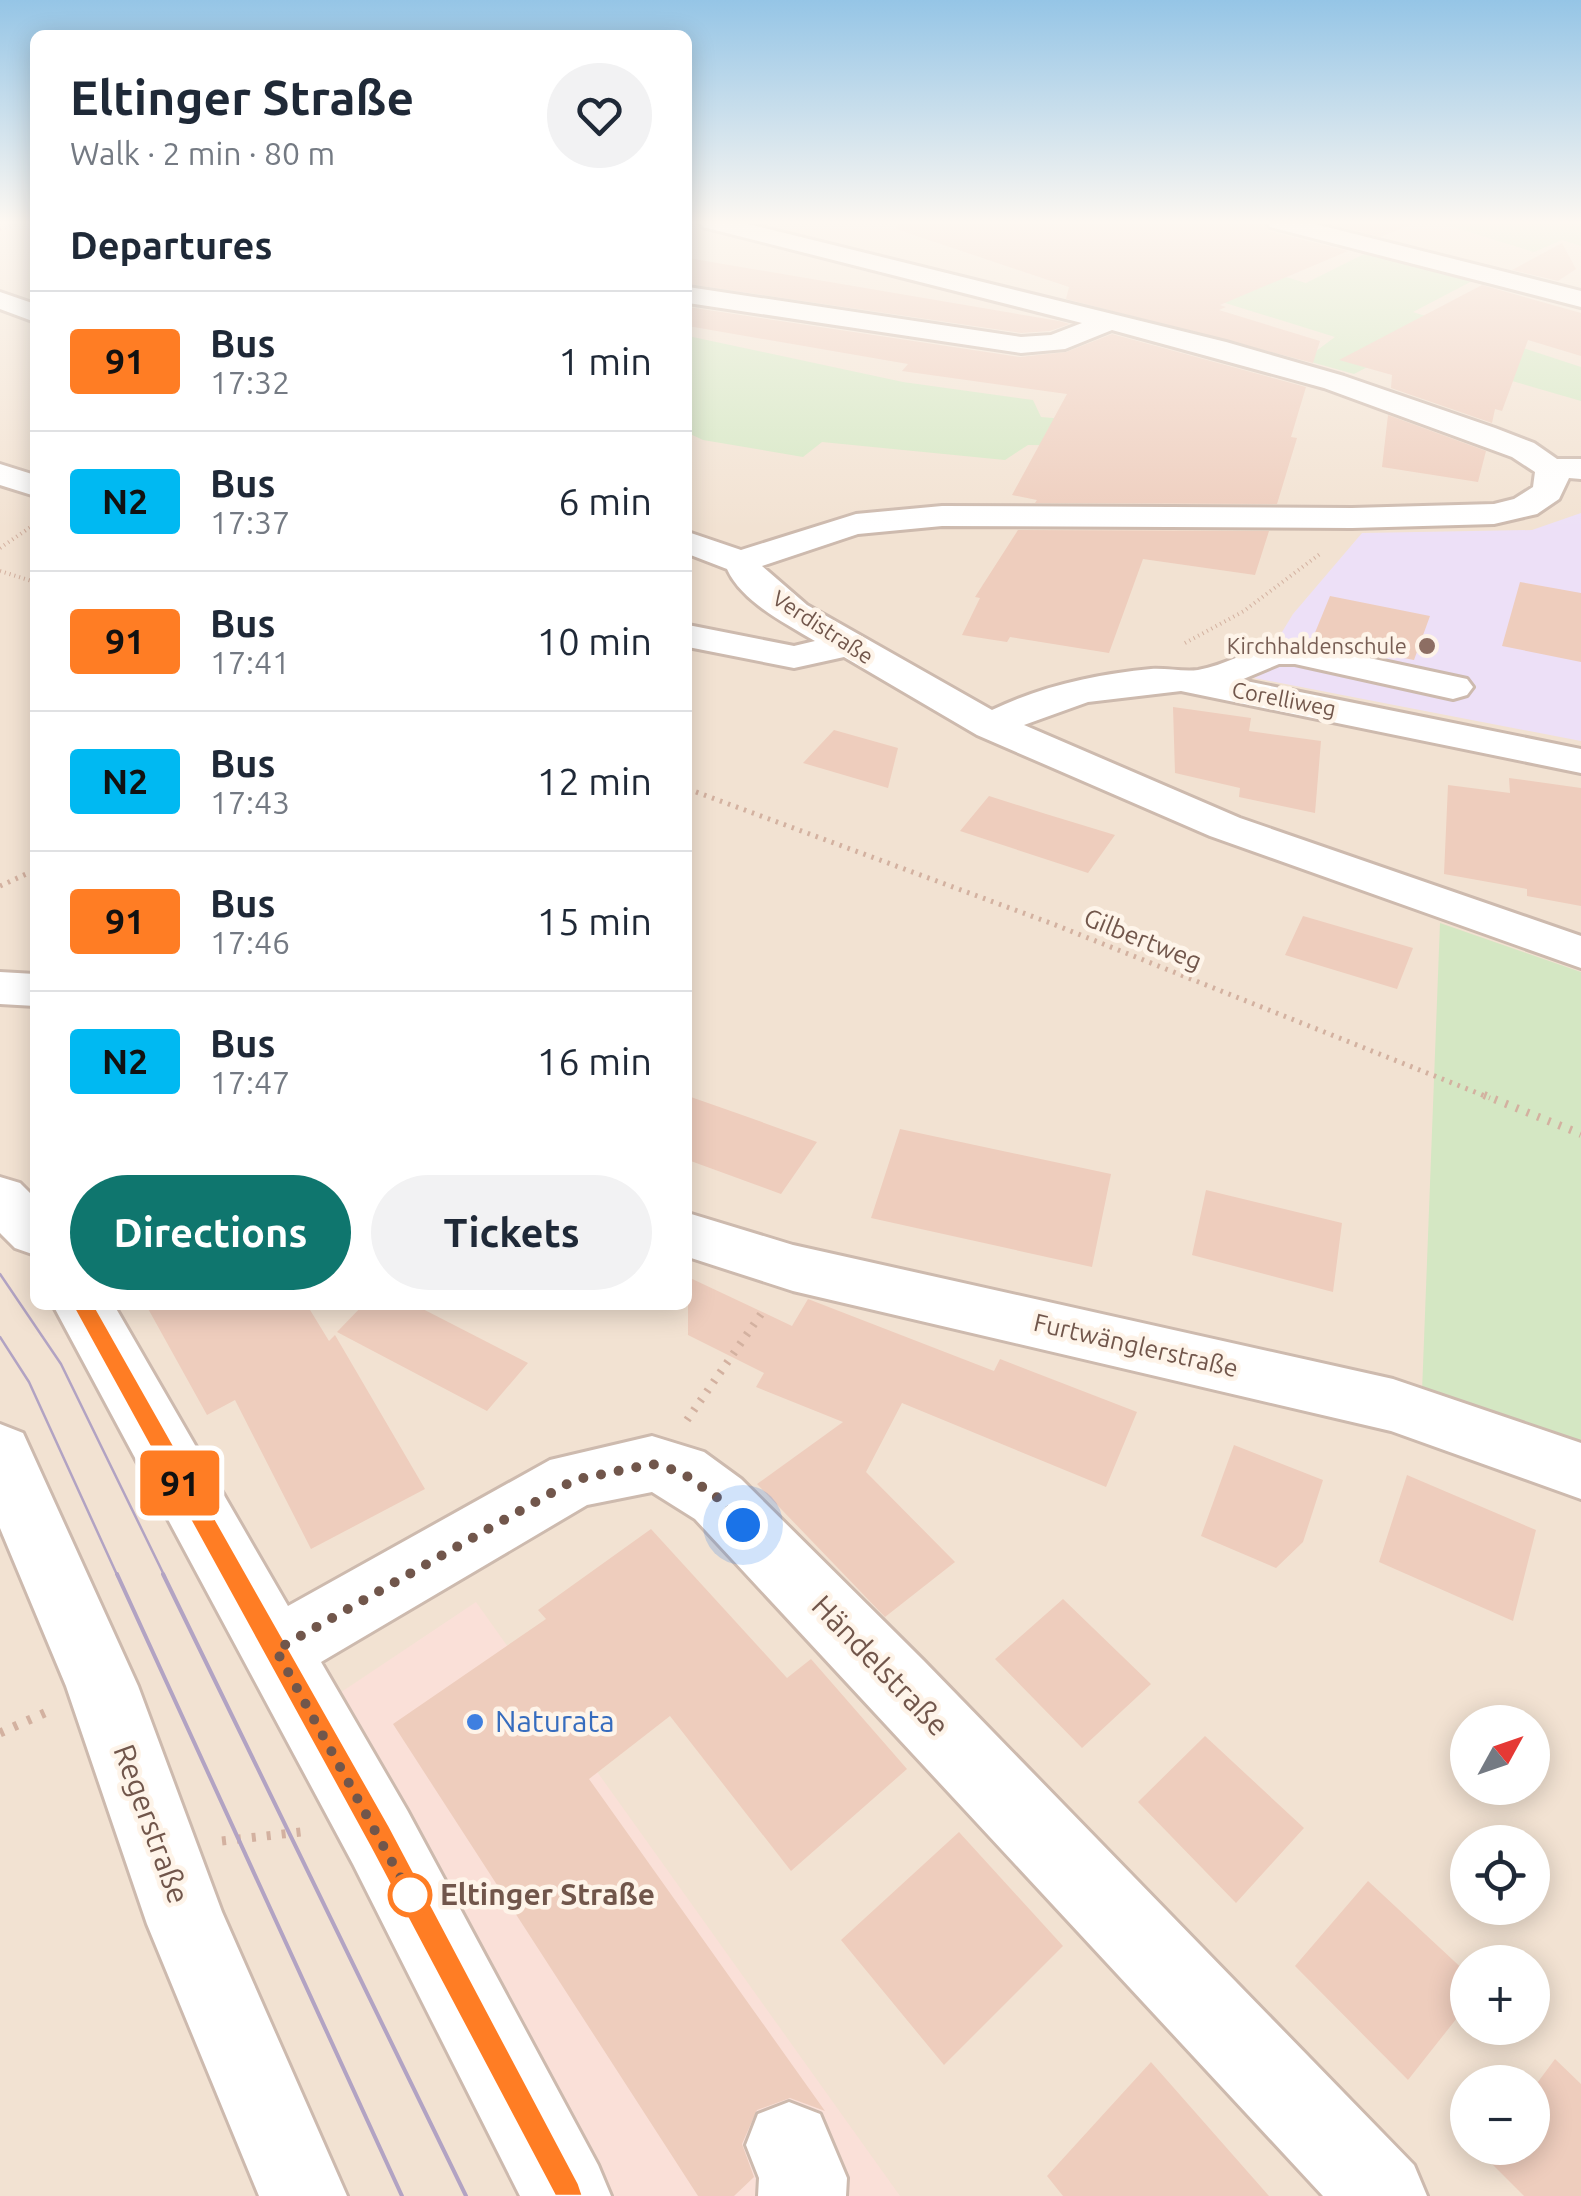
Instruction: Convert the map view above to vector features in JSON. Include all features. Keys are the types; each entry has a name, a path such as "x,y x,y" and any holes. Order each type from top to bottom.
{"street":[{"path":"884,324 1021,345 1055,343 1102,324"},
{"path":"1117,324 1334,382 1566,468"},
{"name":"Verdistraße","path":"1566,468 1553,478 1548,492 1525,508 1494,514 1352,518 942,516 856,524 789,543 742,562 750,577 794,613 991,726 1225,827 1581,953"},
{"path":"0,474 30,484"},
{"path":"692,543 742,562"},
{"path":"692,637 794,657 848,646"},
{"path":"1201,682 1274,653 1295,652 1453,687"},
{"name":"Corelliweg","path":"991,726 1038,702 1119,681 1181,679 1581,761"},
{"path":"0,988 30,990"},
{"path":"0,1198 30,1227"},
{"name":"Furtwänglerstraße","path":"692,1236 793,1268 1393,1406 1581,1471"},
{"path":"86,1310 380,1837 567,2196"},
{"name":"Regerstraße","path":"0,1452 102,1686 187,1924 303,2196"},
{"name":"Händelstraße","path":"276,1650 574,1480 652,1464 681,1472 718,1498 1384,2196"}],"path":[{"path":"0,548 30,527"},
{"path":"1119,681 1244,611 1323,552"},
{"path":"0,572 30,581"},
{"name":"Gilbertweg","path":"692,790 1053,924 1581,1134"},
{"path":"0,886 30,872"},
{"path":"697,1407 793,1268"},
{"path":"218,1841 328,1828"}],"shaded area":[{"path":"0,324 30,324 30,1310 692,1310 692,324 1581,324 1581,2196 0,2196"},
{"name":"Kirchhaldenschule","path":"1581,513 1581,741 1254,678 1293,614 1362,533 1532,530"},
{"path":"476,1602 900,2196 555,2196 283,1731"}],"green space":[{"path":"1295,324 1451,324 1581,367 1581,401 1402,349 1354,374 1304,360 1335,337"},
{"path":"692,337 903,382 1033,400 1041,417 1293,438 1286,448 1028,445 1005,460 822,442 803,457 692,435"},
{"path":"1440,923 1581,972 1581,1451 1422,1392"}],"building":[{"path":"692,324 804,324 1020,357 1066,352 1112,334 1306,387 1291,437 1297,438 1277,504 1035,503 1037,500 1012,495 1067,394 902,371 908,364"},
{"path":"963,324 1069,324 1050,331 1021,333"},
{"path":"1164,324 1266,324 1320,341 1313,363"},
{"path":"1407,324 1581,324 1581,356 1528,340 1502,411 1495,409 1492,423 1391,388 1392,375 1339,360"},
{"path":"1388,415 1486,451 1478,482 1382,467"},
{"path":"1018,530 1269,531 1255,575 1143,559 1109,653 1010,637 1007,642 962,635 980,598 975,597"},
{"path":"1520,582 1581,593 1581,662 1502,646"},
{"path":"1330,596 1430,616 1414,660 1312,640"},
{"path":"1173,707 1251,718 1249,731 1321,741 1315,813 1239,797 1240,788 1175,773"},
{"path":"834,730 898,748 888,788 803,763"},
{"path":"1509,778 1581,788 1581,906 1527,896 1527,889 1444,874 1448,785 1510,793"},
{"path":"989,796 1115,835 1088,873 960,831"},
{"path":"1303,916 1413,948 1397,989 1285,955"},
{"path":"692,1097 817,1142 781,1194 692,1161"},
{"path":"900,1129 1111,1174 1092,1267 871,1218"},
{"path":"1206,1190 1342,1223 1333,1292 1192,1255"},
{"path":"692,1279 792,1326 808,1299 994,1371 1000,1359 1137,1412 1106,1487 902,1403 866,1472 955,1562 885,1617 757,1484 843,1422 756,1387 764,1373 688,1335"},
{"path":"149,1310 310,1310 329,1341 335,1335 425,1489 311,1549 235,1400 207,1415"},
{"path":"358,1310 425,1310 528,1363 487,1411 337,1332"},
{"path":"1234,1445 1323,1480 1303,1542 1276,1568 1201,1536"},
{"path":"1407,1475 1536,1530 1513,1621 1379,1562"},
{"path":"651,1529 787,1678 811,1659 907,1769 791,1871 670,1716 589,1779 825,2111 790,2098 757,2110 742,2144 754,2177 734,2196 698,2196 393,1724 546,1619 538,1610"},
{"path":"1063,1599 1151,1684 1082,1748 995,1659"},
{"path":"1205,1736 1304,1828 1236,1903 1138,1802"},
{"path":"959,1832 1063,1946 944,2065 841,1940"},
{"path":"1368,1881 1450,1957 1450,2027 1408,2080 1295,1966"},
{"path":"1555,2059 1581,2084 1581,2196 1524,2196 1493,2165 1550,2165 1550,2066"},
{"path":"1151,2062 1269,2196 1063,2196 1047,2176"}],"tram line":[{"path":"0,1274 61,1364 165,1577"},
{"path":"0,1337 29,1382 118,1577"},
{"path":"117,1574 402,2196"},
{"path":"163,1574 466,2196"}],"bus line":[{"name":"91","path":"86,1310 380,1837 567,2196"}],"place":[{"name":"Kirchhaldenschule","path":"1427,646"},
{"name":"Naturata","path":"475,1722"},
{"name":"Eltinger Straße","path":"410,1895"}],"route":[{"path":"410,1895 414,1902 276,1650 574,1480 652,1464 681,1472 718,1498 743,1525"}]}
